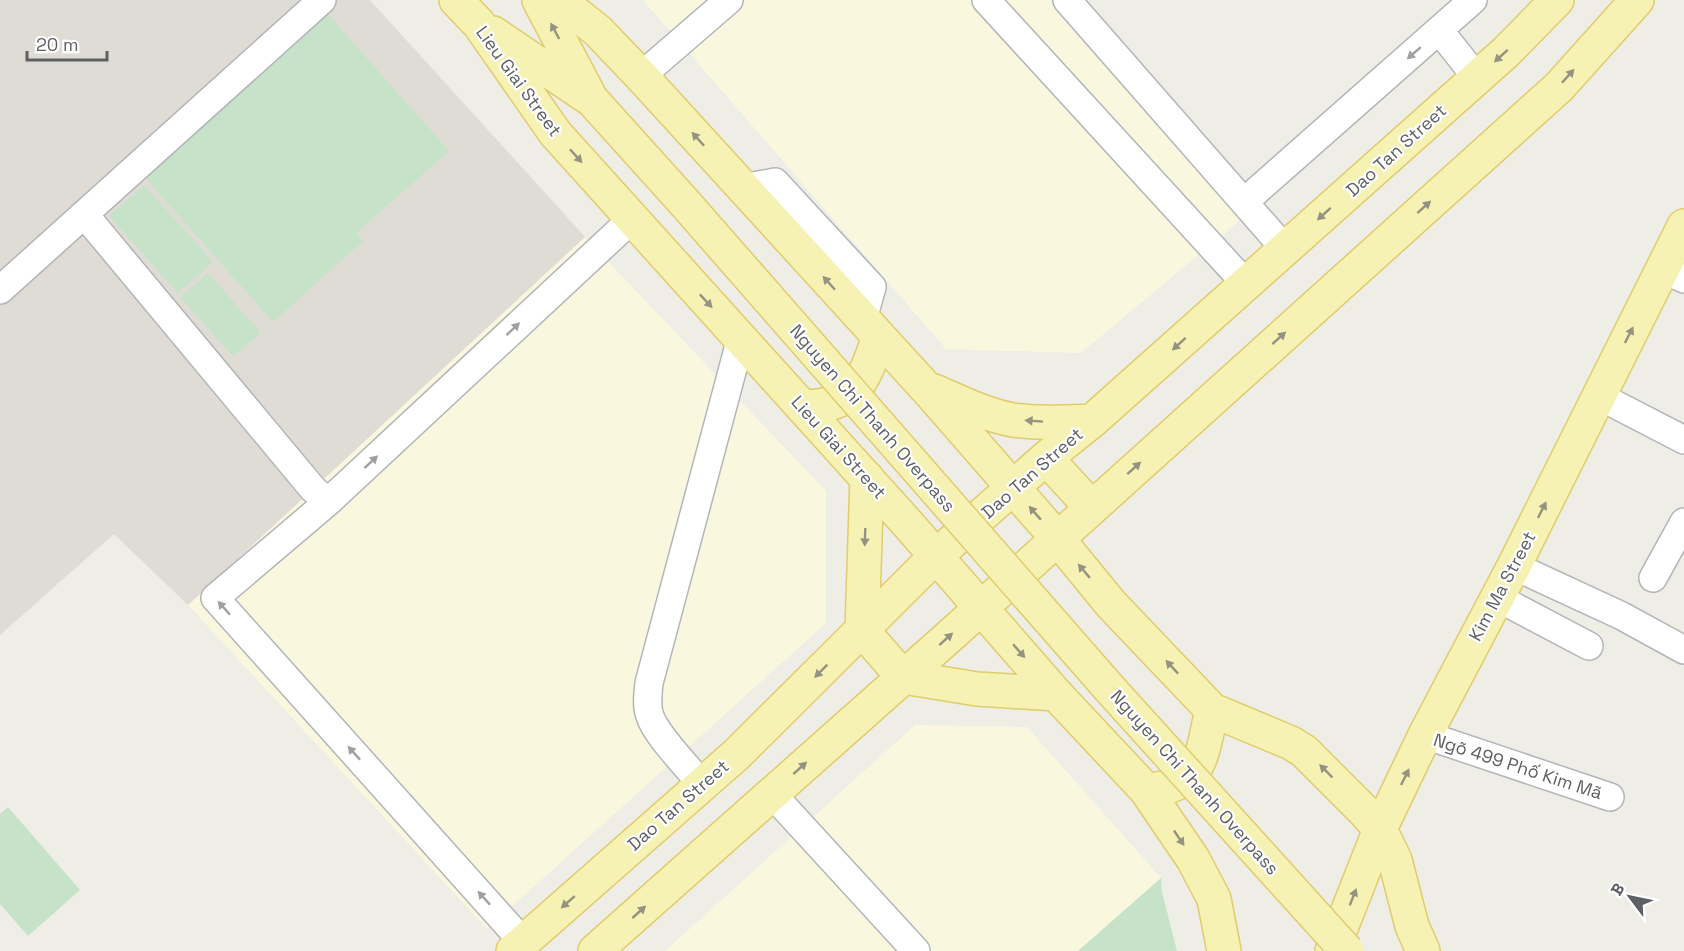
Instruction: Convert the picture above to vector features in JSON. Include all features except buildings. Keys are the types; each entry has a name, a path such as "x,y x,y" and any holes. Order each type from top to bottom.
{"main road":[{"name":"Lieu Giai Street","path":"456,0 479,24 555,133 867,478 1056,694 1146,790 1193,859 1214,899 1224,951"},
{"name":"Nguyen Chi Thanh Overpass","path":"539,0 592,100"},
{"path":"559,0 598,31 641,76 926,388 1112,604 1212,710 1291,743 1304,751 1380,830 1395,860 1412,926 1423,951"},
{"name":"Dao Tan Street","path":"518,946 737,754 936,556 1046,458 1092,421 1477,78 1557,0"},
{"path":"596,951 1559,87 1637,0"},
{"name":"Nguyen Chi Thanh Overpass","path":"479,24 592,100 1110,689 1347,951"},
{"name":"Kim Ma Street","path":"1332,951 1380,830 1425,735 1514,566 1599,396 1673,274 1684,226"},
{"path":"802,407 826,406 849,395 855,389 863,376 871,328"},
{"path":"926,388 982,412 1013,420 1092,421"},
{"path":"1046,458 1090,507"},
{"path":"867,478 862,630 903,677 977,689 1056,694"},
{"path":"1146,790 1181,784 1199,763 1212,710"}],"lane":[{"path":"0,290 322,0"},
{"path":"641,76 729,0"},
{"path":"986,0 1246,284"},
{"path":"1244,202 1473,0"},
{"path":"1068,1 1285,249"},
{"path":"1439,30 1477,78"},
{"path":"84,214 314,489 328,502"},
{"path":"518,946 215,597 328,502 632,219"},
{"path":"702,785 656,728 649,716 647,701 649,683 741,338"},
{"path":"1599,396 1684,440"},
{"path":"1653,578 1684,522"},
{"path":"1514,566 1622,616 1684,650"},
{"path":"1496,597 1589,646"},
{"name":"Ngõ 499 Phố Kim Mã","path":"1425,735 1610,797"},
{"path":"765,799 892,951"},
{"path":"765,799 916,951"}],"shaded area":[{"path":"0,0 370,0 585,237 188,605 114,534 0,635"},
{"path":"643,0 1052,0 1244,217 1081,353 946,349"},
{"path":"585,237 826,491 826,623 487,929 188,605"},
{"path":"915,725 1027,727 1161,878 1078,951 665,951"}],"green space":[{"path":"325,11 449,151 356,233 363,241 273,322 142,174"},
{"path":"144,185 213,262 178,293 109,216"},
{"path":"208,273 261,333 233,356 180,297"},
{"path":"8,807 80,890 28,936 0,904 0,814"},
{"path":"1161,878 1162,892 1177,951 1078,951"}]}
